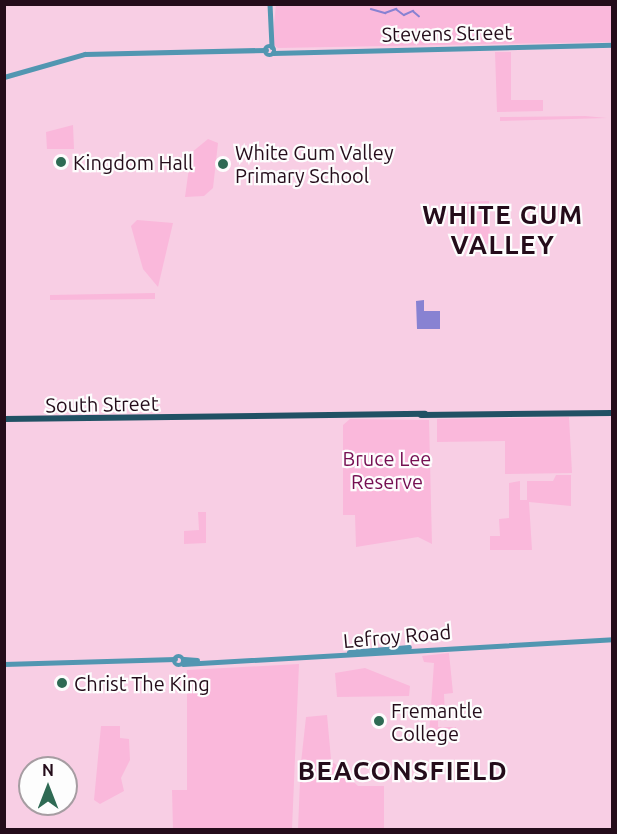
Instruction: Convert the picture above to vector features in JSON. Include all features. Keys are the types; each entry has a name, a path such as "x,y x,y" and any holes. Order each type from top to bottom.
{"main road":[{"name":"South Street","path":"4,420 612,411"}],"street":[{"path":"270,4 270,50"},
{"name":"Stevens Street","path":"4,77 85,54 612,45"},
{"name":"Lefroy Road","path":"4,664 183,661 612,638"},
{"name":"Lefroy Road","path":"175,661 183,661"}],"green space":[{"path":"276,4 612,5 612,42 278,48 272,44"},
{"path":"495,52 511,52 511,100 543,100 543,111 497,112"},
{"path":"585,116 607,118 500,121 500,117"},
{"path":"73,125 74,149 47,149 46,132"},
{"path":"208,139 218,143 213,188 204,196 185,197 191,153"},
{"path":"489,201 490,243 477,247 464,238 464,202"},
{"path":"137,220 173,223 158,287 143,269 131,226"},
{"path":"155,293 155,299 50,300 50,295"},
{"path":"569,417 572,473 505,474 505,441 437,442 437,419"},
{"name":"Bruce Lee Reserve","path":"350,419 429,420 432,544 418,537 356,547 355,515 343,515 343,425"},
{"path":"556,475 571,475 571,506 529,502 532,550 490,550 490,536 500,536 499,519 509,518 509,483 520,481 520,500 527,500 527,481 553,481"},
{"path":"198,512 206,512 206,543 184,544 184,531 199,530"},
{"path":"449,653 453,693 444,694 445,715 438,715 438,727 456,727 456,735 429,735 434,663 424,662 422,656"},
{"path":"299,664 292,829 173,829 172,790 187,790 187,670"},
{"path":"365,668 410,686 409,696 337,697 335,673"},
{"path":"327,715 331,759 300,772 306,717"},
{"path":"101,726 120,726 120,738 129,739 130,760 121,778 124,791 100,804 94,800"},
{"path":"334,763 358,786 384,786 384,829 298,829 300,781 315,764"}],"shaded area":[{"path":"424,300 424,311 440,311 440,329 417,329 416,301"}],"waterway":[{"path":"371,9 385,13 396,9 404,15 413,11 419,16"}],"place":[{"name":"Kingdom Hall","path":"61,162"},
{"name":"White Gum Valley Primary School","path":"223,164"},
{"name":"Christ The King","path":"62,683"},
{"name":"Fremantle College","path":"379,721"}],"district":[{"name":"WHITE GUM VALLEY","path":"503,230"},
{"name":"BEACONSFIELD","path":"403,771"}]}
